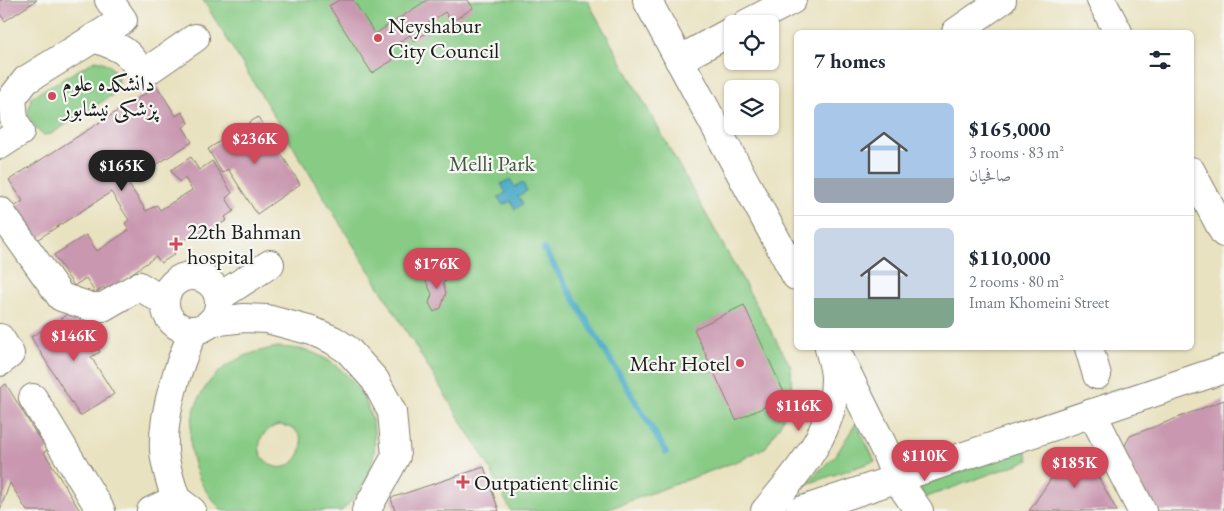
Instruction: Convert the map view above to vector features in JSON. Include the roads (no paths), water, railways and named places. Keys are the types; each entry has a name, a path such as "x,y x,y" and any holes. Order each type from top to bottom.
{"main road":[{"path":"0,146 20,132 14,119 12,98 26,80 123,20 109,0"},
{"path":"647,0 794,266"},
{"path":"763,15 792,0"},
{"path":"1101,0 1117,30"},
{"path":"959,30 987,12"},
{"path":"679,60 724,35"},
{"path":"94,38 122,48 133,58 143,74 194,38"},
{"path":"1194,177 1224,233"},
{"path":"0,211 61,296 91,307 104,307 139,286 165,302"},
{"path":"151,511 184,505 168,475 164,450 176,376 208,316 270,264"},
{"path":"208,316 210,283 194,276 177,280 167,294 165,302 166,311 177,326 208,316 268,319 312,331 333,340 348,350 375,380 392,412 396,456 366,511"},
{"path":"765,511 813,452 829,417 835,377 829,350"},
{"path":"835,350 885,450 896,478 919,511"},
{"path":"1090,350 1097,375"},
{"path":"800,511 1224,369"},
{"path":"33,398 101,511"},
{"path":"1092,413 1142,511"},
{"path":"896,478 897,511"}],"water":[{"path":"510,179 515,187 522,182 527,191 518,196 523,204 515,209 511,201 503,205 498,197 506,193 501,184"}],"waterway":[{"path":"544,249 666,452"}],"place":[{"name":"Neyshabur City Council","path":"378,38"},
{"name":"دانشکده علوم پزشکی نیشابور","path":"52,96"},
{"name":"22th Bahman hospital","path":"176,244"},
{"name":"Mehr Hotel","path":"740,363"},
{"name":"Outpatient clinic","path":"463,482"}],"park label":[{"name":"Melli Park","path":"492,163"}]}
